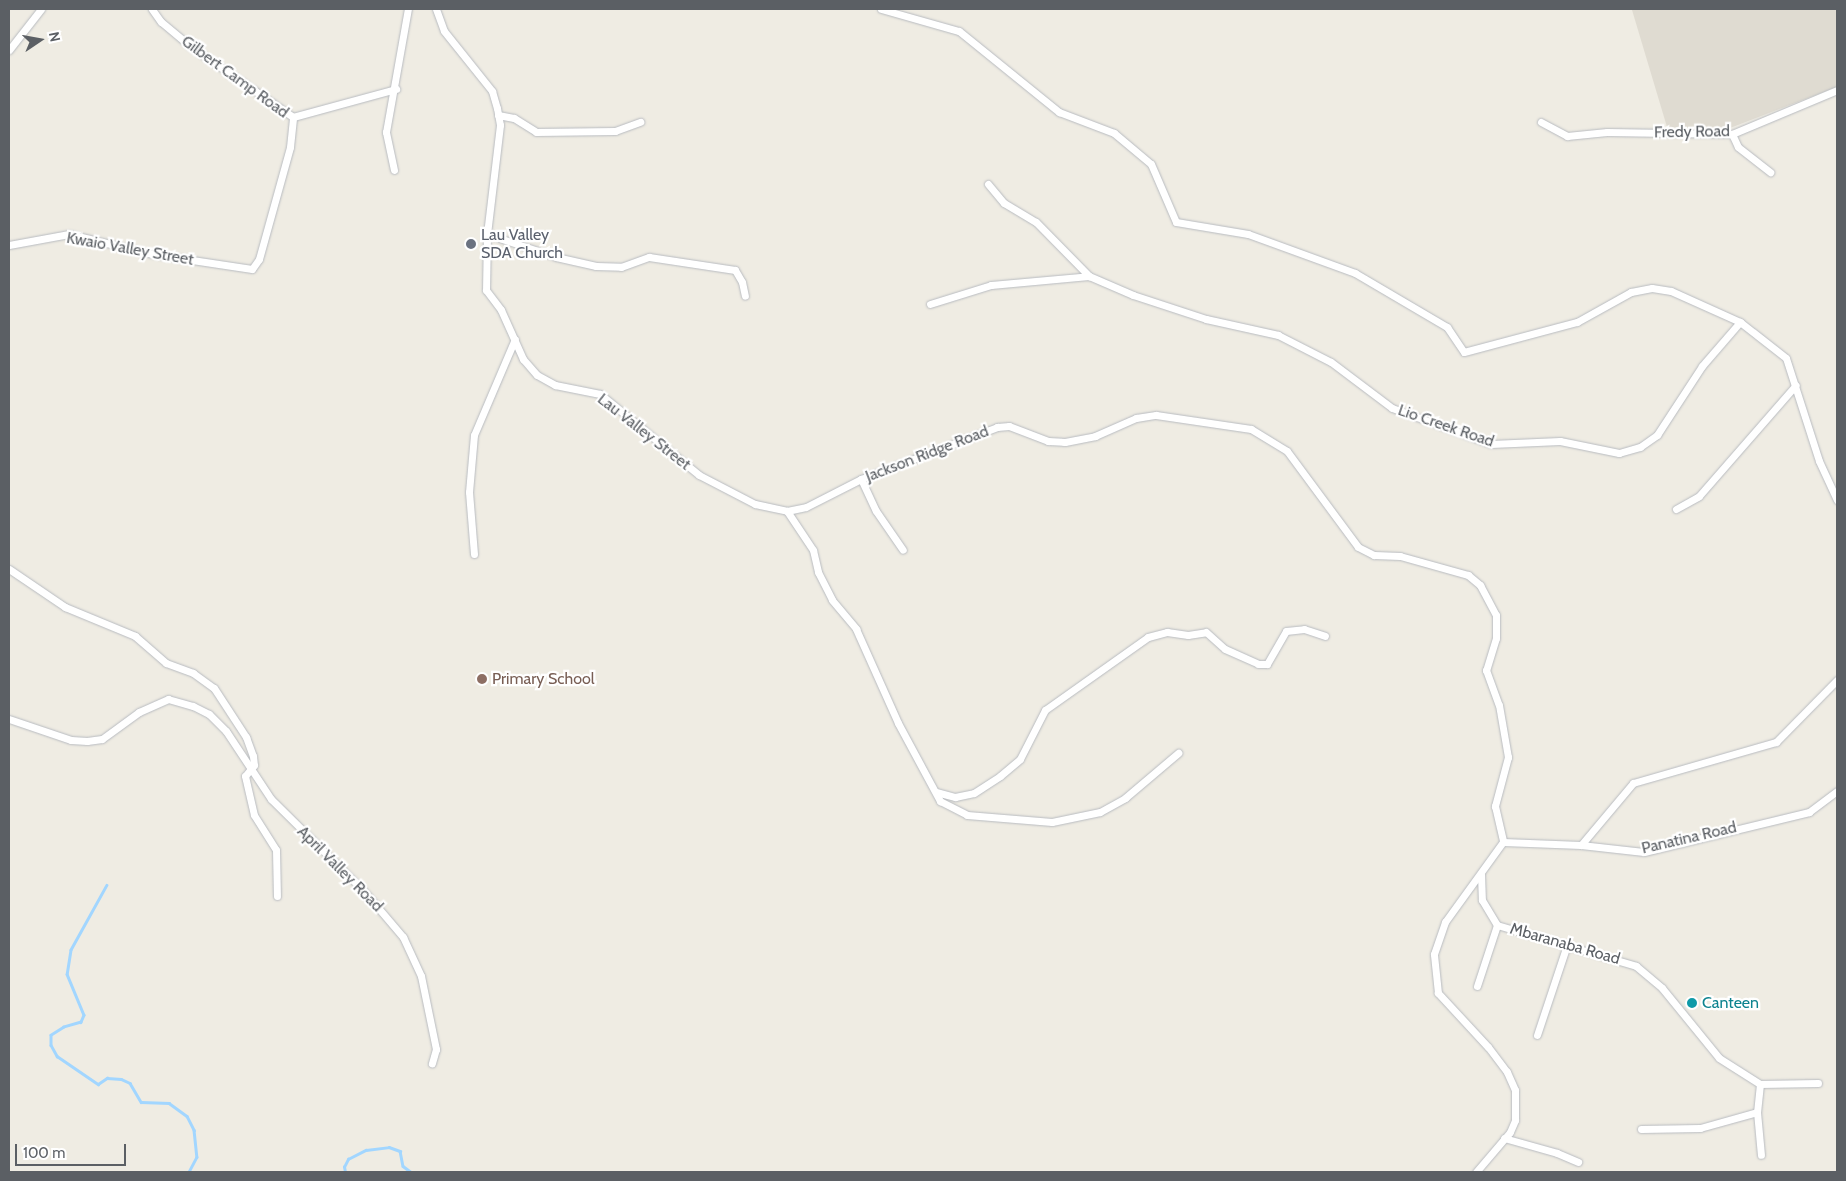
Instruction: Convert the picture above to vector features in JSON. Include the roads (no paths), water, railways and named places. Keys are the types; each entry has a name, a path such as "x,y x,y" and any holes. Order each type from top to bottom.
{"street":[{"path":"9,50 41,9"},
{"name":"Gilbert Camp Road","path":"152,9 161,22 190,46 293,117 290,147 259,258 252,269"},
{"path":"394,170 386,132 396,89 408,9"},
{"name":"Lau Valley Street","path":"436,9 444,31 492,92 498,115 487,234 486,290 515,339 523,359 536,376 555,385 600,394 699,475 755,504 787,511"},
{"path":"881,9 959,31 1059,112 1114,133 1151,164 1176,222 1248,234 1356,273 1447,327 1464,352 1576,322 1632,292 1652,288 1671,291 1740,322 1786,358 1819,461 1837,500"},
{"path":"293,117 396,89"},
{"name":"Fredy Road","path":"1541,122 1567,136 1607,132 1732,134 1837,90"},
{"path":"498,115 514,118 536,132 615,131 640,122"},
{"path":"1732,134 1738,147 1770,172"},
{"path":"988,184 1004,203 1036,222 1089,276"},
{"name":"Kwaio Valley Street","path":"9,245 69,234 152,254 252,269"},
{"path":"487,234 556,258 596,266 621,267 648,257 689,266 735,270 745,296"},
{"path":"930,304 991,285 1089,276"},
{"name":"Lio Creek Road","path":"1089,276 1133,295 1206,319 1278,335 1331,362 1392,408 1492,444 1560,441 1619,453 1640,447 1657,435 1702,366 1740,322"},
{"path":"474,554 468,492 474,435 515,339"},
{"path":"1676,509 1699,496 1796,385"},
{"name":"Jackson Ridge Road","path":"787,511 806,507 861,479 997,427 1023,429 1048,442 1065,442 1095,436 1136,418 1156,416 1251,429 1287,451 1358,547 1374,555 1400,556 1468,575 1480,585 1496,615 1496,638 1486,670 1499,705 1508,756 1495,806 1503,842"},
{"path":"861,479 876,511 903,550"},
{"path":"787,511 813,550 818,572 832,600 856,629 898,723 940,800 967,815 1052,822 1100,812 1125,798 1178,753"},
{"path":"9,569 65,607 136,636 166,663 192,673 214,688 250,746 254,764 245,776 254,815 276,850 277,896"},
{"path":"936,792 955,797 974,793 1000,776 1020,759 1045,710 1148,637 1167,632 1188,635 1206,632 1225,649 1258,664 1267,664 1286,631 1304,629 1325,636"},
{"path":"1581,845 1633,783 1776,742 1837,680"},
{"name":"April Valley Road","path":"9,719 71,740 102,739 155,703 178,700 218,722 271,799 364,890 403,937 421,976 436,1049 432,1063"},
{"name":"Panatina Road","path":"1503,842 1581,845 1644,852 1809,812 1837,791"},
{"path":"1476,1172 1504,1138 1515,1120 1517,1105 1508,1072 1438,993 1434,983 1434,954 1445,922 1503,842"},
{"name":"Mbaranaba Road","path":"1481,874 1482,900 1497,925 1636,966 1662,988 1719,1058 1760,1084"},
{"path":"1477,986 1497,925"},
{"path":"1537,1034 1567,945"},
{"path":"1761,1155 1757,1112 1760,1084 1818,1082"},
{"path":"1641,1129 1700,1128 1757,1112"},
{"path":"1504,1138 1558,1152 1578,1162"}],"waterway":[{"path":"107,885 71,950 67,974 84,1015 81,1022 64,1027 51,1035 51,1045 57,1056 98,1084 107,1078 121,1079 130,1083 141,1102 169,1103 187,1116 194,1130 197,1157 189,1172"},
{"path":"345,1172 344,1167 348,1159 366,1150 389,1147 400,1151 403,1166 411,1172"}],"place":[{"name":"Lau Valley SDA Church","path":"471,244"},
{"name":"Primary School","path":"482,679"},
{"name":"Canteen","path":"1692,1003"}]}
